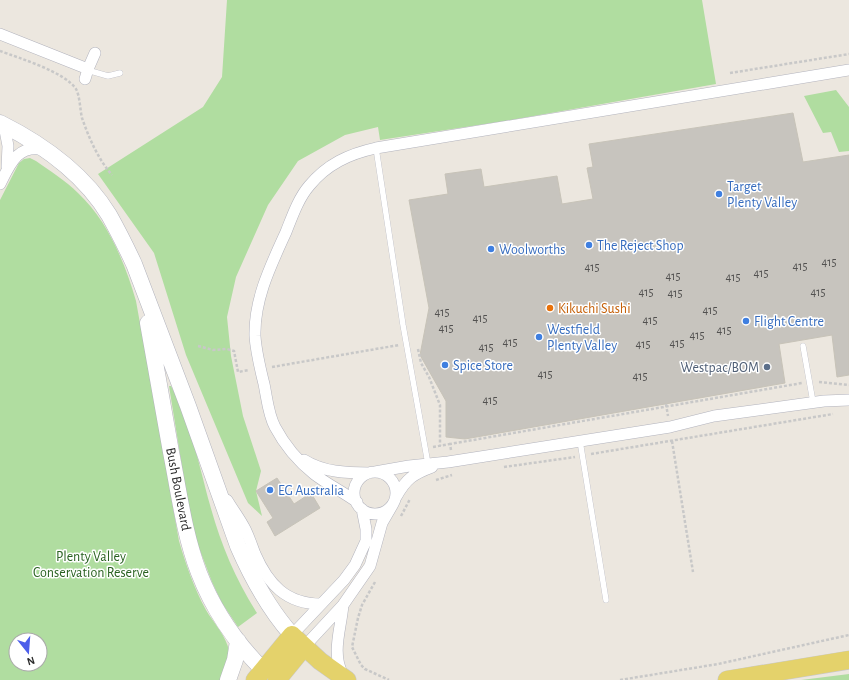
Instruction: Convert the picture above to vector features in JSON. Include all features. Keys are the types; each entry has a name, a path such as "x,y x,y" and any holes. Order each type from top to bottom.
{"main road":[{"name":"Bush Boulevard","path":"2,124 47,150 91,191 108,214 124,242 134,264 188,406 238,546 252,577 278,618 298,641"},
{"name":"Bush Boulevard","path":"142,288 178,487 190,544 199,573 209,594 238,641 267,678"},
{"path":"228,680 235,660 238,641"},
{"path":"267,678 298,641 320,661 346,679"},
{"path":"727,680 849,660"}],"street":[{"path":"0,34 87,73 95,53"},
{"path":"451,462 413,475 407,480 387,510 378,514 370,513 314,474 290,448 275,427 260,368 255,334 258,302 276,252 298,204 309,186 328,168 349,155 376,148 849,70"},
{"path":"2,124 9,149 6,172"},
{"path":"0,184 11,163 20,153 36,148 47,150"},
{"path":"298,641 321,604 350,573 366,541 366,529 354,494 356,485 364,475 410,466 451,462 580,440 670,427 714,416 813,402 849,400"},
{"path":"290,448 309,463 320,468 343,472 374,472 385,475 393,482 395,486 394,500 382,522 370,566 343,605 298,641"},
{"path":"217,485 245,529 262,568 272,584 293,599 308,603 321,604"},
{"path":"343,605 337,655 339,666 346,679"}],"lane":[{"path":"87,73 108,76 120,74"},
{"path":"376,148 407,344 428,464"},
{"path":"803,346 813,402"},
{"path":"580,440 606,600"}],"path":[{"path":"0,51 62,76 76,89 82,118 91,140 103,165 112,175"},
{"path":"730,74 849,54"},
{"path":"198,346 213,350 227,348 234,351 238,372 416,342 421,363 429,377 440,405 440,446"},
{"path":"426,449 666,405 810,382 849,385"},
{"path":"666,405 693,572"},
{"path":"504,467 582,456 838,413"},
{"path":"430,481 456,474 451,462 450,444"},
{"path":"401,517 408,506 412,494"},
{"path":"378,576 362,605 352,647 361,665 365,669 389,680"},
{"path":"620,680 718,664 849,634"}],"green space":[{"path":"227,0 702,0 716,84 511,120 380,140 378,127 345,135 298,161 268,205 236,277 227,317 231,356 243,416 261,471 256,491 262,516 248,503 186,355 154,253 98,174 203,107 222,77"},
{"path":"836,90 849,107 849,151 839,152 831,132 823,133 804,96"},
{"name":"Plenty Valley Conservation Reserve","path":"30,158 36,161 63,180 89,204 107,229 127,272 136,301 179,541 187,568 198,593 206,610 223,635 228,646 228,662 221,680 0,680 0,200 19,163 24,159"},
{"path":"169,386 171,386 178,400 189,429 214,520 224,548 235,574 257,613 238,627 222,603 212,582 196,540 189,510"},
{"path":"849,674 849,680 801,680"}],"building":[{"name":"Westfield Plenty Valley","path":"793,113 803,162 849,155 849,375 837,377 832,335 779,344 785,383 465,439 446,437 446,401 420,355 429,308 409,200 448,194 445,174 481,169 484,187 557,176 562,204 593,199 587,168 593,167 589,144"},
{"path":"277,478 294,504 311,493 320,508 275,536 267,522 273,518 256,491"}],"place":[{"name":"Target Plenty Valley","path":"719,194"},
{"name":"The Reject Shop","path":"589,245"},
{"name":"Woolworths","path":"491,249"},
{"name":"Kikuchi Sushi","path":"550,308"},
{"name":"Flight Centre","path":"746,321"},
{"name":"Westfield Plenty Valley","path":"539,337"},
{"name":"Spice Store","path":"445,365"},
{"name":"Westpac/BOM","path":"767,367"},
{"name":"EG Australia","path":"270,490"}]}
